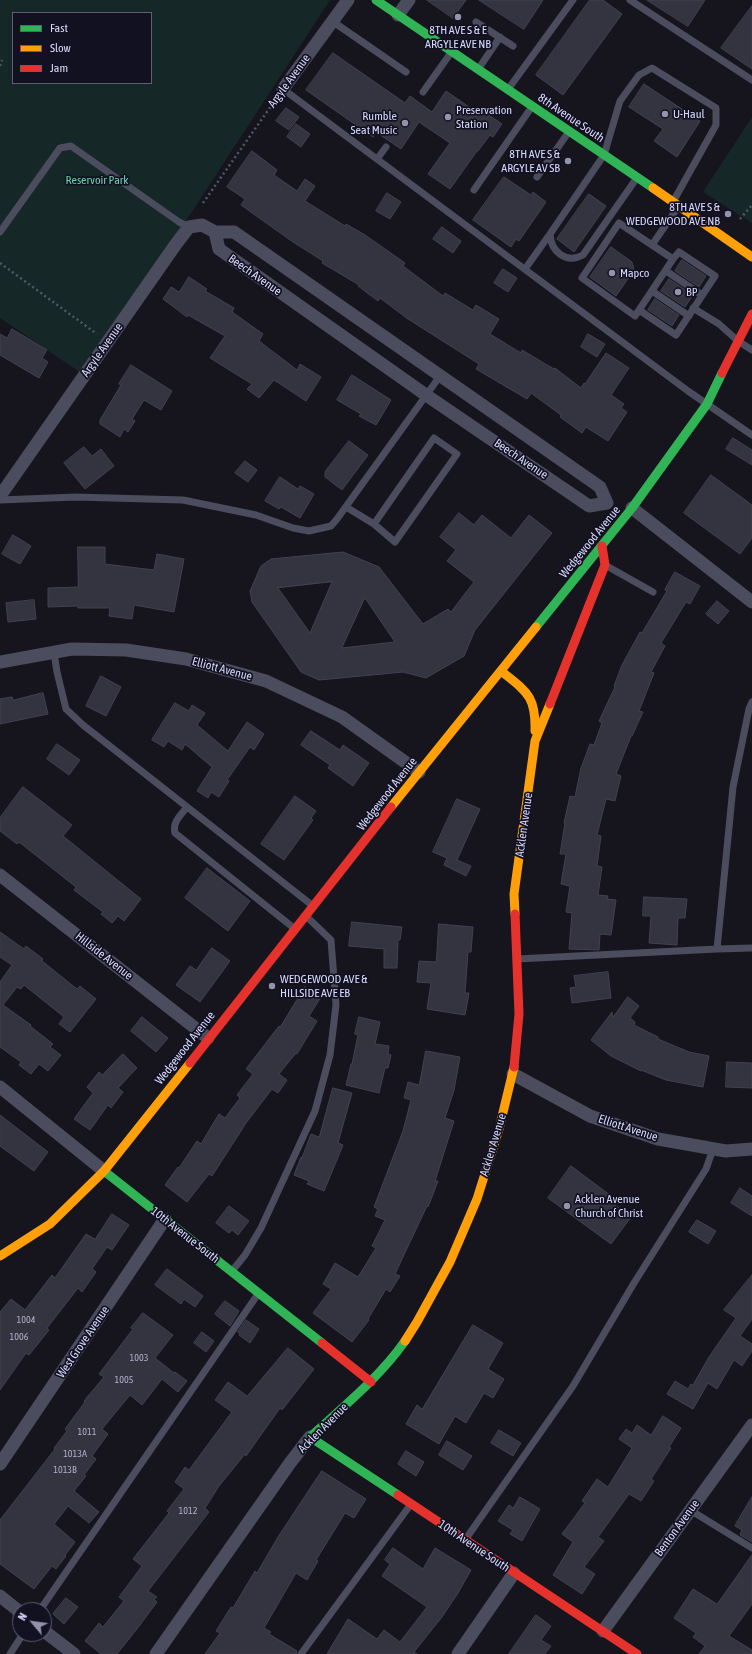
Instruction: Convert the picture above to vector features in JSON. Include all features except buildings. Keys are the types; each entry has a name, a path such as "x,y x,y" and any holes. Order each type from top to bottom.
{"street":[{"name":"Argyle Avenue","path":"283,89 348,0"},
{"name":"8th Avenue South","path":"376,0 752,257"},
{"path":"398,15 409,0"},
{"path":"189,227 202,225 215,232"},
{"name":"Argyle Avenue","path":"0,496 189,227"},
{"name":"Beech Avenue","path":"215,232 234,232 408,355 600,487 607,503 590,506 426,395 219,249 215,232"},
{"name":"Wedgewood Avenue","path":"0,1256 50,1224 104,1171 419,772 629,512 707,404 752,314"},
{"path":"396,373 408,355"},
{"path":"607,503 629,512 752,602"},
{"path":"602,546 605,565"},
{"name":"Acklen Avenue","path":"156,1654 290,1463 310,1437 371,1382 399,1350 417,1322 450,1262 477,1199 499,1129 513,1074 519,1014 514,894 535,741 605,565"},
{"name":"Elliott Avenue","path":"0,662 72,649 126,650 186,659 266,681 342,717 419,772"},
{"path":"501,671 531,695 536,715 535,741"},
{"name":"Hillside Avenue","path":"0,874 208,1038"},
{"name":"Elliott Avenue","path":"513,1074 590,1116 658,1139 726,1151 752,1149"},
{"name":"10th Avenue South","path":"0,1087 371,1382"},
{"name":"West Grove Avenue","path":"0,1464 165,1219"},
{"name":"Benton Avenue","path":"603,1631 752,1425"},
{"name":"10th Avenue South","path":"310,1437 603,1631 622,1648 637,1654"},
{"path":"458,1654 514,1573"},
{"path":"0,1596 12,1606"},
{"path":"52,1636 74,1654"}],"lane":[{"path":"508,90 573,0"},
{"path":"630,0 752,80"},
{"path":"332,21 406,72"},
{"path":"476,22 513,46"},
{"path":"478,69 500,37"},
{"path":"423,92 452,52"},
{"path":"525,269 604,155 620,102 638,75 652,68 716,108 716,125 676,204 652,245"},
{"path":"283,89 707,404 752,435"},
{"path":"474,190 532,106"},
{"path":"537,177 570,132"},
{"path":"0,232 60,148 71,146 179,222 189,227"},
{"path":"377,159 386,147"},
{"path":"550,234 550,243 556,252 566,258 576,259 583,255 638,178"},
{"path":"639,310 676,335 714,276 679,252 673,259 666,271 652,291 639,310 635,316 582,278 619,223 673,259"},
{"path":"666,271 702,295"},
{"path":"652,291 689,316"},
{"path":"693,308 719,324 738,341 752,350"},
{"path":"0,500 76,497 183,500 256,515 293,528 309,531 330,526 337,519 440,376"},
{"path":"346,506 374,524 395,542 457,454 434,438 374,524"},
{"path":"605,565 653,592"},
{"path":"54,653 66,709 83,725 313,906"},
{"path":"717,948 733,787 749,709 752,702"},
{"path":"187,807 175,823 175,832 295,929"},
{"path":"232,1271 245,1254 261,1228 293,1161 315,1111 330,1055 336,1005 331,940 306,916"},
{"path":"517,959 717,948 752,948"},
{"path":"465,1540 573,1386 634,1283 706,1169 713,1149"},
{"path":"46,1602 259,1293"},
{"path":"301,1654 411,1504"},
{"path":"690,1510 752,1548"},
{"path":"10,1654 18,1642"}],"path":[{"path":"0,66 2,60"},
{"name":"Argyle Avenue","path":"203,203 283,89"},
{"path":"740,219 752,205"},
{"path":"0,264 107,342"}],"green space":[{"name":"Reservoir Park","path":"0,0 330,0 107,342 84,375 0,318"},
{"path":"752,117 752,223 703,192"}],"traffic: fast":[{"path":"376,0 653,188"},
{"path":"536,627 632,508 707,404 722,373"},
{"path":"104,1171 322,1343"},
{"path":"398,1495 310,1437 372,1380 395,1355 405,1341"}],"traffic: slow":[{"path":"653,188 752,257"},
{"path":"391,807 536,627"},
{"path":"501,671 517,684 532,702 535,719 535,731"},
{"path":"515,914 514,894 535,741 550,704"},
{"path":"0,1256 50,1224 104,1171 190,1063"},
{"path":"405,1341 450,1262 477,1199 499,1129 514,1067"}],"traffic: jam":[{"path":"722,373 752,314"},
{"path":"550,704 605,565 602,546"},
{"path":"190,1063 391,807"},
{"path":"514,1067 519,1014 515,914"},
{"path":"322,1343 371,1382"},
{"path":"398,1495 637,1654"}],"place":[{"name":"8TH AVE S & E ARGYLE AVE NB","path":"458,17"},
{"name":"U-Haul","path":"665,114"},
{"name":"Preservation Station","path":"448,117"},
{"name":"Rumble Seat Music","path":"405,123"},
{"name":"8TH AVE S & ARGYLE AV SB","path":"568,161"},
{"name":"8TH AVE S & WEDGEWOOD AVE NB","path":"728,214"},
{"name":"Mapco","path":"612,273"},
{"name":"BP","path":"678,292"},
{"name":"WEDGEWOOD AVE & HILLSIDE AVE EB","path":"272,986"},
{"name":"Acklen Avenue Church of Christ","path":"567,1206"}]}
